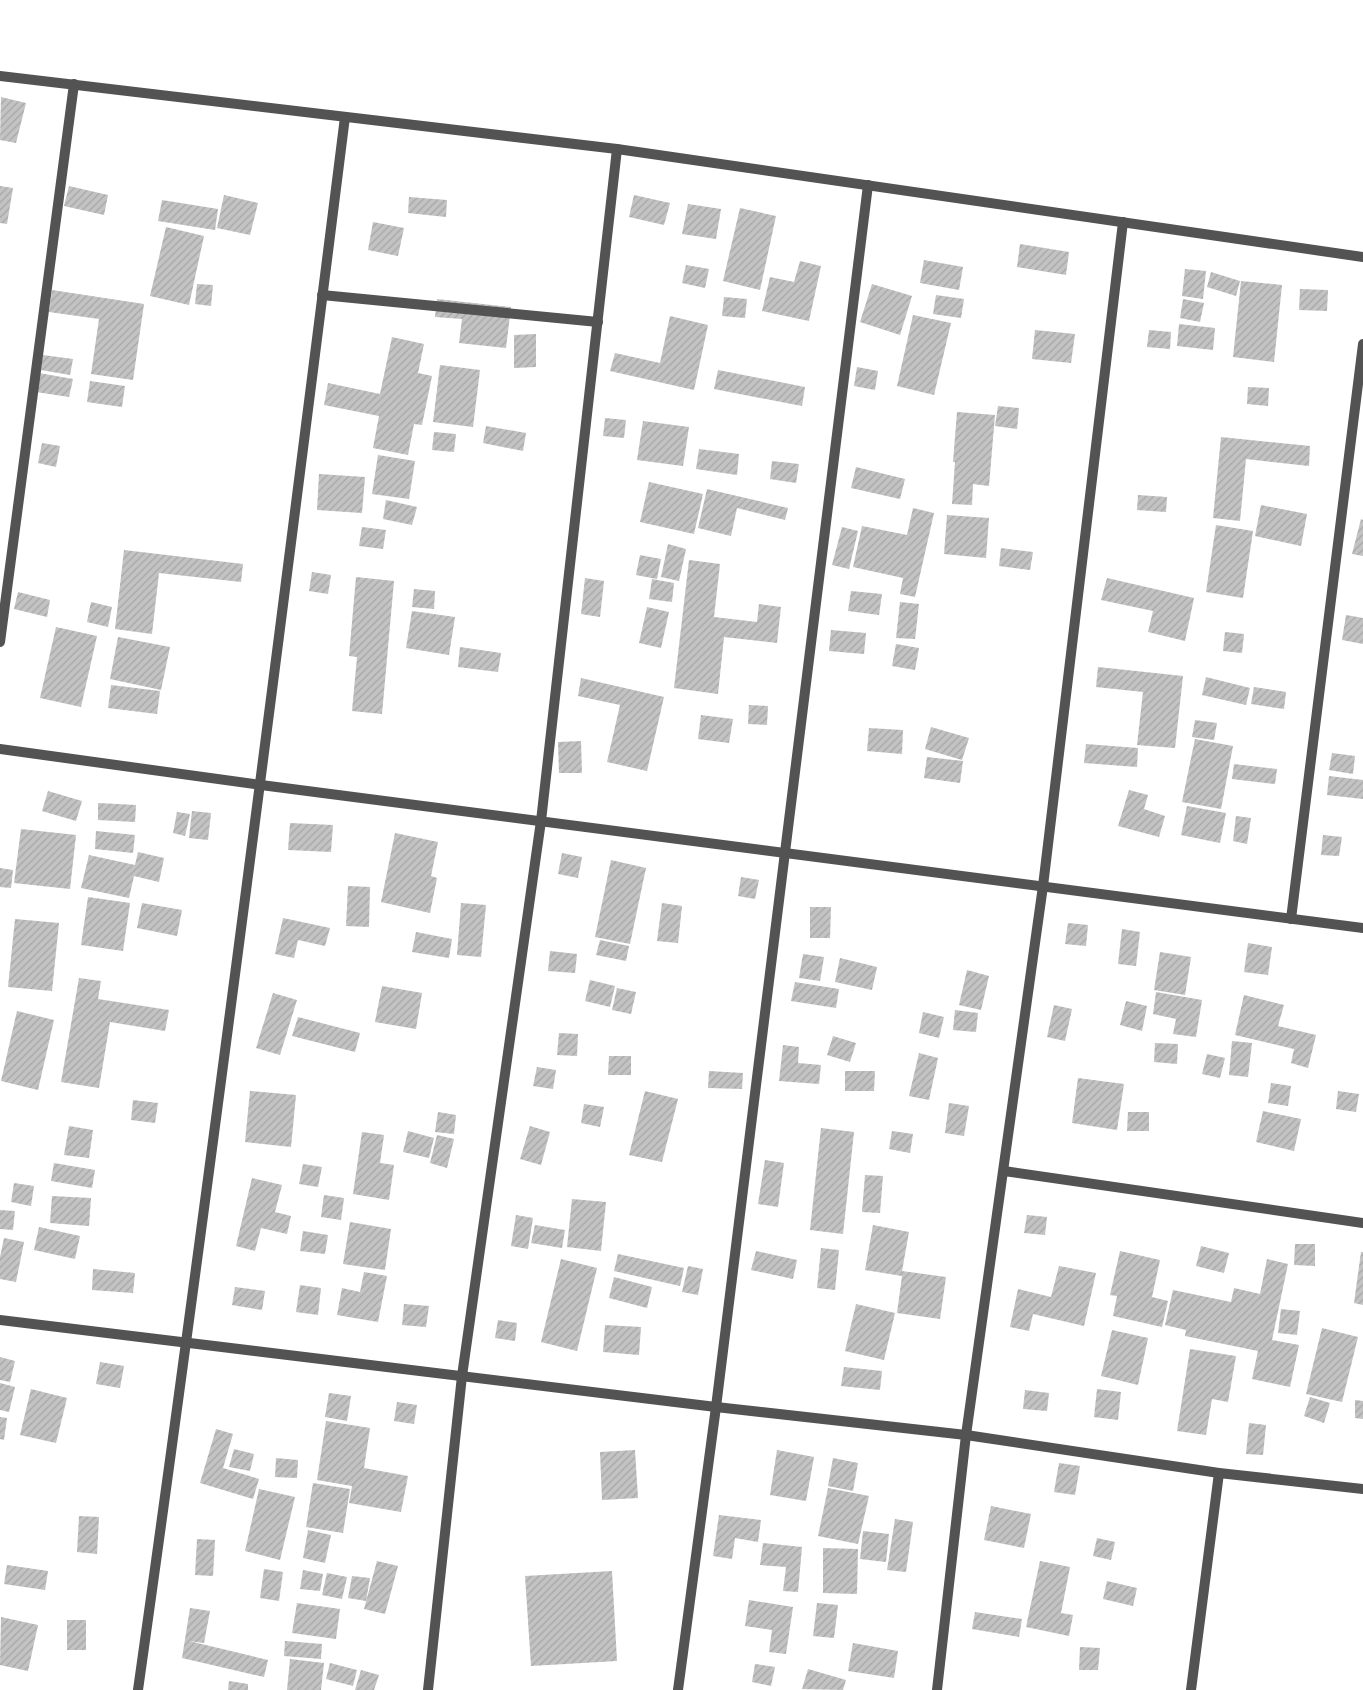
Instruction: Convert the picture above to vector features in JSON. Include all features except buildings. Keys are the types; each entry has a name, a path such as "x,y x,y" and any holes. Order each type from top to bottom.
{"street":[{"path":"0,76 617,149 1363,257"},
{"path":"0,642 74,84"},
{"path":"138,1690 187,1343 261,785 344,117"},
{"path":"428,1690 462,1376 541,820 617,149"},
{"path":"678,1690 786,853 868,185"},
{"path":"937,1690 966,1435 1043,886 1123,222"},
{"path":"322,295 598,322"},
{"path":"1292,919 1363,344"},
{"path":"0,749 261,785 1363,928"},
{"path":"1004,1171 1363,1223"},
{"path":"0,1320 716,1407 966,1435 1220,1473 1363,1489"},
{"path":"1191,1690 1220,1473"}]}
